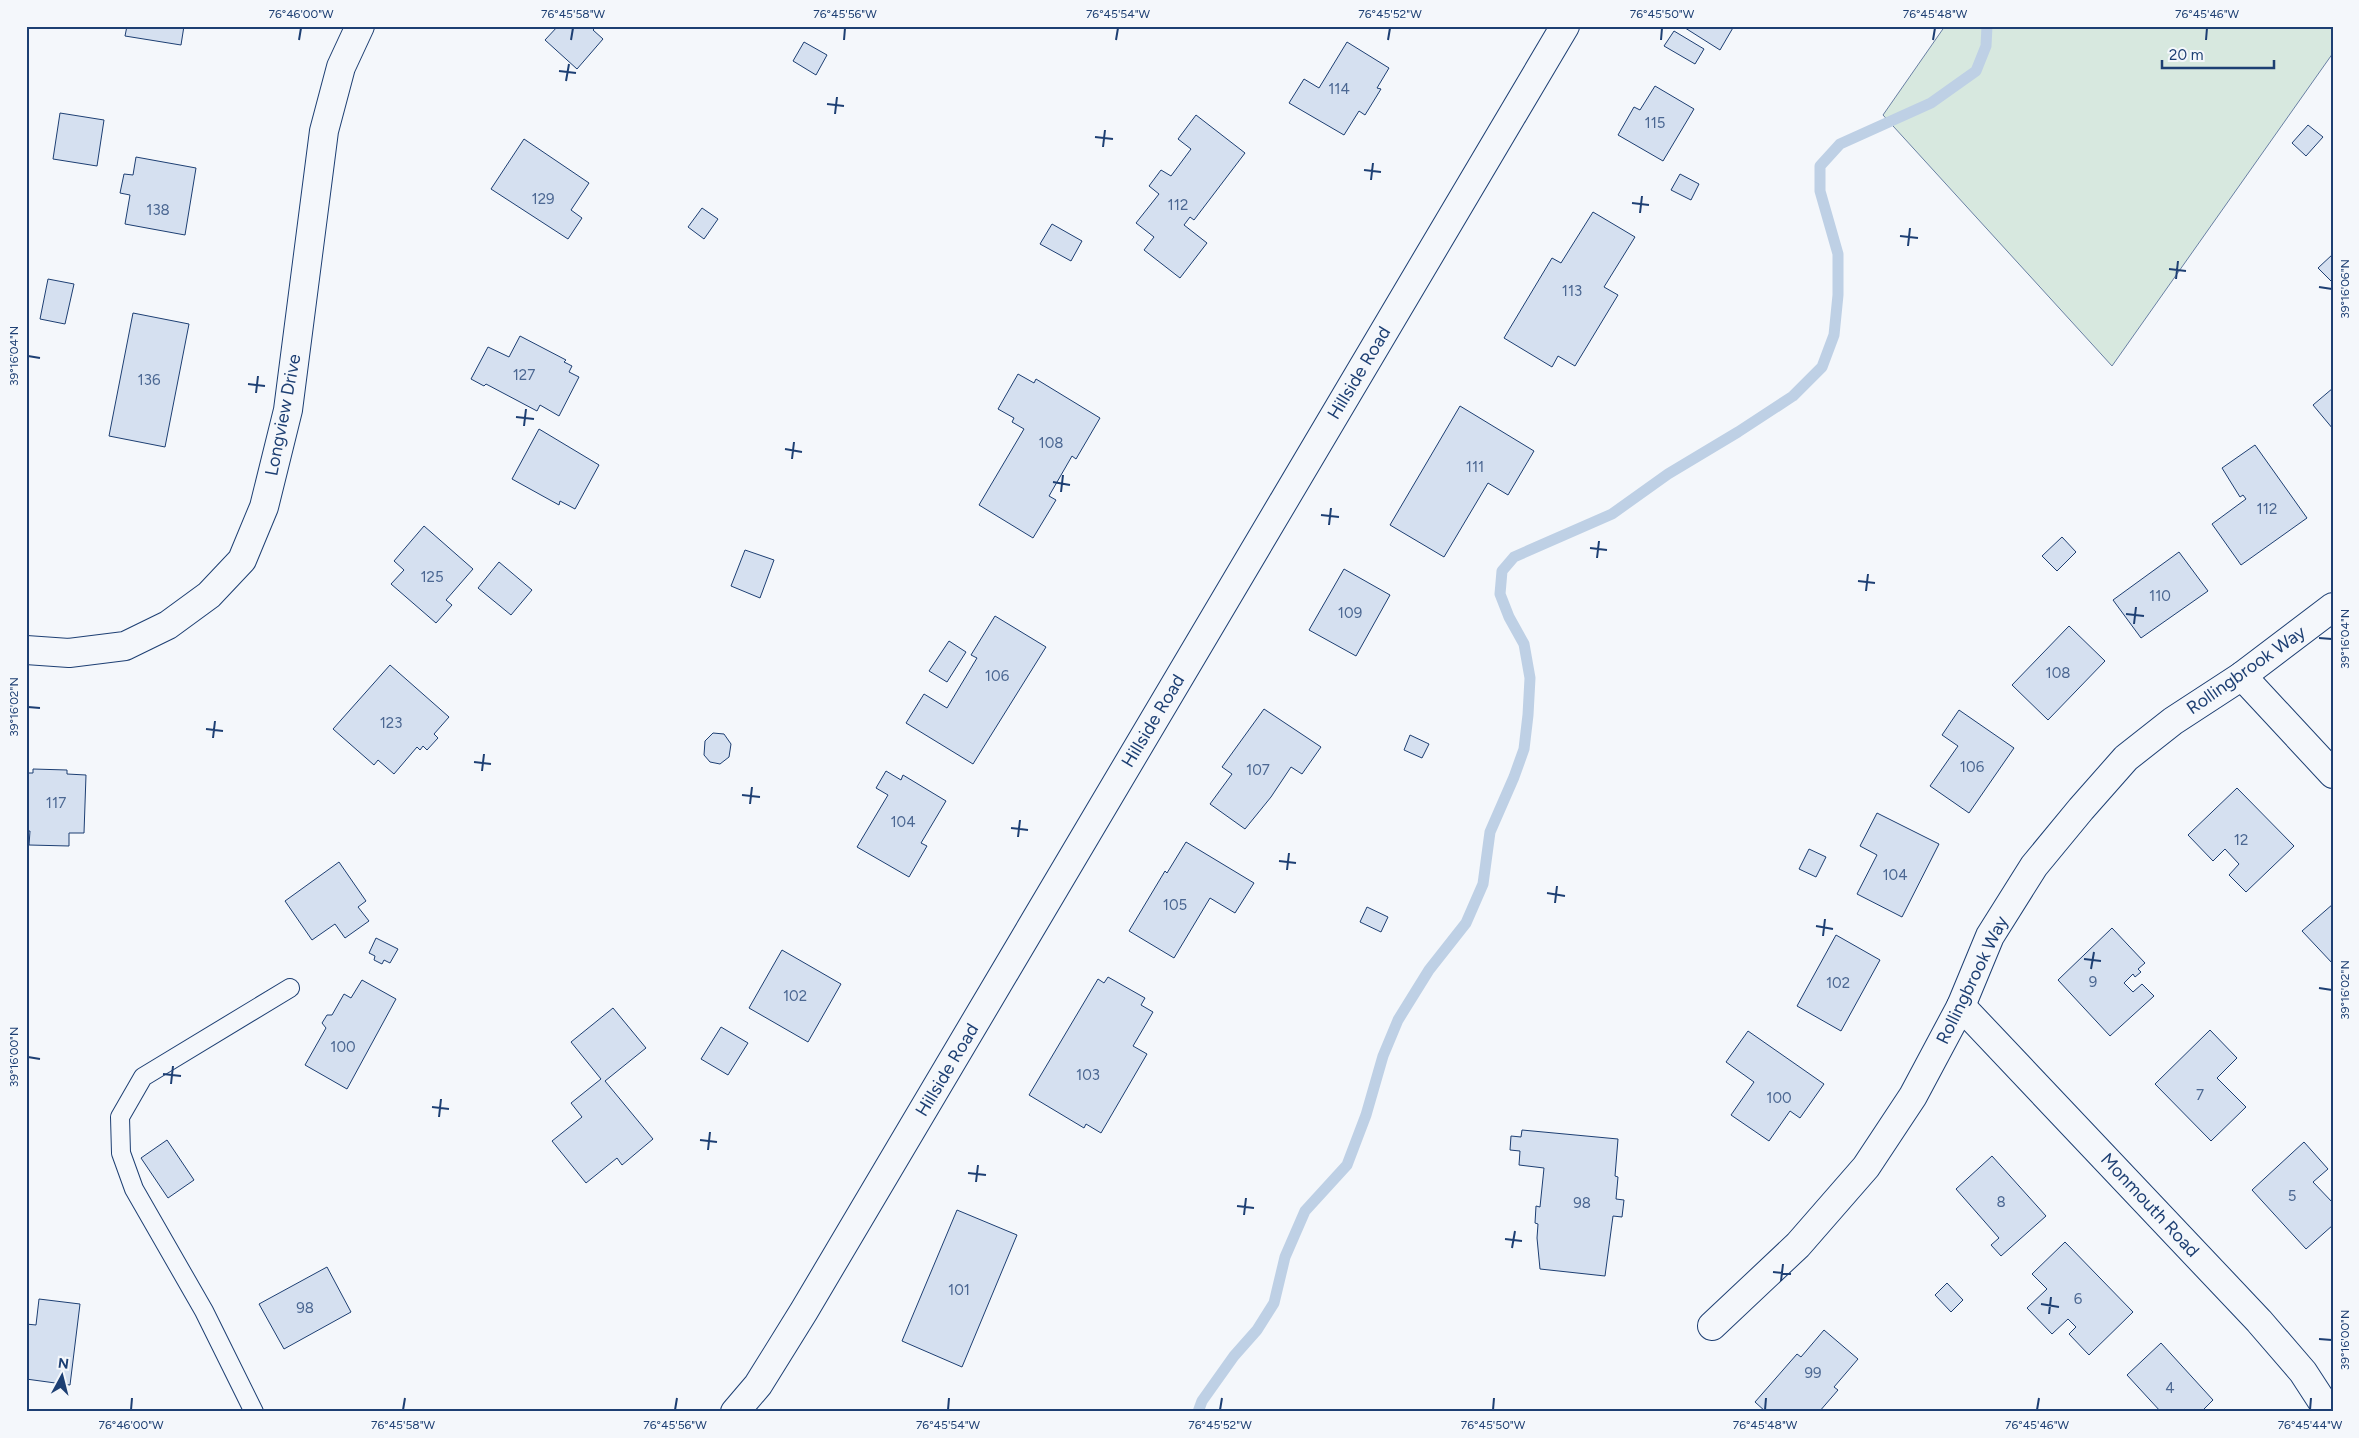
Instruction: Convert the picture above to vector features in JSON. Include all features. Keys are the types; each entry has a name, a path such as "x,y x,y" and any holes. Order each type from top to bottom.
{"street":[{"name":"Longview Drive","path":"26,650 69,653 124,646 168,625 209,595 242,560 264,507 288,410 324,131 341,67 360,26"},
{"name":"Hillside Road","path":"735,1412 758,1384 804,1311 1564,26"},
{"name":"Rollingbrook Way","path":"1712,1326 1798,1245 1866,1167 1914,1096 1961,1006 1990,936 2034,866 2081,809 2126,758 2173,721 2242,676 2333,606"},
{"path":"2242,676 2333,774"},
{"name":"Monmouth Road","path":"1961,1006 2259,1321 2303,1372 2329,1412"}],"lane":[{"path":"254,1412 204,1311 134,1189 121,1153 120,1117 143,1077 290,988"}],"shaded area":[{"path":"1945,26 2333,26 2333,53 2112,366 1883,115"}],"building":[{"path":"127,26 184,26 181,45 125,36"},
{"path":"558,26 597,26 593,30 603,39 577,69 545,40"},
{"path":"1682,26 1734,26 1720,50"},
{"path":"1674,31 1704,49 1695,64 1664,46"},
{"path":"804,42 827,55 816,75 793,61"},
{"path":"1347,42 1389,68 1377,88 1381,89 1365,115 1359,111 1344,135 1289,103 1304,79 1319,88"},
{"path":"1655,86 1694,109 1663,161 1618,135 1634,107 1640,110"},
{"path":"60,113 104,120 97,166 53,159"},
{"path":"1196,115 1245,153 1194,220 1190,217 1184,225 1207,243 1180,278 1144,250 1154,237 1136,223 1159,194 1149,186 1161,170 1171,176 1191,149 1178,139"},
{"path":"2308,125 2323,137 2306,156 2292,143"},
{"path":"524,139 589,183 571,210 582,218 568,239 491,189"},
{"path":"136,157 196,168 185,235 125,224 130,195 120,193 124,174 133,175"},
{"path":"1680,174 1699,184 1691,200 1671,190"},
{"path":"702,208 718,219 704,239 688,227"},
{"path":"1593,212 1635,237 1604,287 1618,295 1575,366 1558,356 1552,367 1504,338 1552,258 1561,263"},
{"path":"1052,224 1082,241 1071,261 1040,244"},
{"path":"2333,254 2333,281 2332,282 2318,268"},
{"path":"48,279 74,284 65,324 40,319"},
{"path":"133,313 189,324 165,447 109,436"},
{"path":"520,336 566,360 564,362 572,366 569,372 579,377 559,416 540,405 537,411 486,384 484,386 471,379 488,347 509,357"},
{"path":"1018,374 1034,383 1036,379 1100,418 1076,459 1072,456 1049,496 1056,500 1033,538 979,505 1024,429 1012,422 1014,418 998,409"},
{"path":"2333,388 2333,429 2313,405"},
{"path":"1460,406 1534,451 1508,495 1488,483 1444,557 1390,525"},
{"path":"539,429 599,465 575,509 560,501 559,505 512,479"},
{"path":"2255,445 2307,518 2241,565 2212,524 2246,499 2243,495 2240,497 2222,468"},
{"path":"424,526 473,569 446,600 452,605 436,623 391,584 404,570 394,561"},
{"path":"2062,537 2076,552 2057,571 2042,556"},
{"path":"745,550 774,560 760,598 731,586"},
{"path":"2179,552 2208,591 2141,638 2113,600"},
{"path":"499,562 532,590 511,615 478,588"},
{"path":"1344,569 1390,595 1356,656 1309,630"},
{"path":"995,616 1046,647 973,764 906,723 924,694 947,708 977,658 971,655"},
{"path":"2069,626 2105,661 2048,720 2012,685"},
{"path":"949,641 966,652 947,682 929,671"},
{"path":"390,665 449,717 434,734 438,738 427,750 423,746 420,750 417,747 394,774 378,760 374,765 333,729"},
{"path":"1264,709 1321,747 1302,774 1291,767 1271,797 1245,829 1210,804 1232,774 1222,767"},
{"path":"1959,710 2014,748 1969,813 1930,786 1958,746 1942,735"},
{"path":"713,733 724,734 731,744 729,757 720,764 710,762 704,755 705,741"},
{"path":"1410,735 1429,744 1422,758 1404,750"},
{"path":"33,769 67,770 67,774 86,775 84,833 69,833 69,846 29,845 30,831 26,831 26,773 33,773"},
{"path":"886,771 901,780 903,775 946,801 921,843 927,846 909,877 857,847 888,795 876,788"},
{"path":"2237,788 2294,846 2246,892 2229,875 2239,864 2225,849 2213,861 2188,835"},
{"path":"1877,813 1939,844 1902,917 1857,894 1877,855 1860,846"},
{"path":"1186,842 1254,883 1235,913 1210,898 1174,958 1129,931 1165,871 1167,873"},
{"path":"1809,849 1826,857 1816,877 1799,869"},
{"path":"339,862 366,901 358,907 369,921 345,938 335,924 312,940 285,901"},
{"path":"2333,904 2333,964 2302,931"},
{"path":"1367,907 1388,917 1381,932 1360,922"},
{"path":"2112,928 2145,963 2138,969 2141,972 2135,977 2133,974 2124,983 2133,992 2142,984 2154,996 2110,1036 2058,980"},
{"path":"1836,935 1880,960 1841,1031 1797,1006"},
{"path":"376,938 398,949 390,963 384,960 382,964 374,960 375,956 369,953"},
{"path":"782,950 841,984 808,1042 749,1008"},
{"path":"1108,977 1145,998 1141,1005 1153,1012 1133,1046 1147,1054 1101,1133 1086,1124 1084,1128 1029,1095 1098,979 1104,983"},
{"path":"362,980 396,999 347,1089 305,1065 326,1028 322,1023 327,1015 332,1015 344,994 351,998"},
{"path":"613,1008 646,1048 605,1081 653,1139 622,1165 617,1158 586,1183 552,1141 582,1117 571,1103 601,1079 571,1042"},
{"path":"721,1027 748,1043 728,1075 701,1059"},
{"path":"2210,1030 2237,1058 2217,1078 2246,1107 2211,1141 2155,1084"},
{"path":"1748,1031 1824,1084 1800,1118 1790,1111 1769,1141 1731,1115 1754,1082 1726,1062"},
{"path":"1522,1130 1618,1139 1615,1176 1618,1177 1616,1199 1624,1200 1622,1217 1613,1216 1605,1276 1540,1269 1537,1238 1538,1224 1535,1223 1536,1206 1540,1207 1544,1168 1519,1165 1520,1151 1510,1150 1511,1136 1521,1137"},
{"path":"167,1140 194,1180 168,1198 141,1158"},
{"path":"2304,1142 2328,1169 2313,1182 2333,1203 2333,1225 2306,1249 2252,1190"},
{"path":"1992,1156 2046,1216 2001,1256 1991,1245 1999,1238 1956,1189"},
{"path":"957,1210 1017,1235 962,1367 902,1341"},
{"path":"2065,1242 2133,1312 2089,1355 2069,1334 2076,1327 2068,1319 2052,1334 2027,1308 2047,1289 2032,1274"},
{"path":"327,1267 351,1312 284,1349 259,1304"},
{"path":"1947,1283 1963,1300 1951,1312 1935,1295"},
{"path":"39,1299 80,1304 70,1385 26,1379 26,1324 36,1325"},
{"path":"1824,1330 1858,1359 1834,1387 1838,1390 1819,1412 1766,1412 1755,1402 1797,1354 1801,1357"},
{"path":"2161,1343 2213,1400 2201,1412 2161,1412 2127,1375"}],"waterway":[{"path":"1198,1412 1202,1401 1234,1356 1257,1330 1274,1303 1285,1257 1305,1211 1347,1165 1366,1115 1383,1056 1398,1020 1429,970 1466,923 1483,884 1490,832 1524,749 1528,715 1530,678 1524,644 1509,617 1500,594 1502,571 1514,557 1612,514 1668,474 1793,396 1822,367 1834,335 1838,295 1838,254 1820,191 1820,166 1840,144 1931,103 1976,71 1986,46 1987,26"}]}
